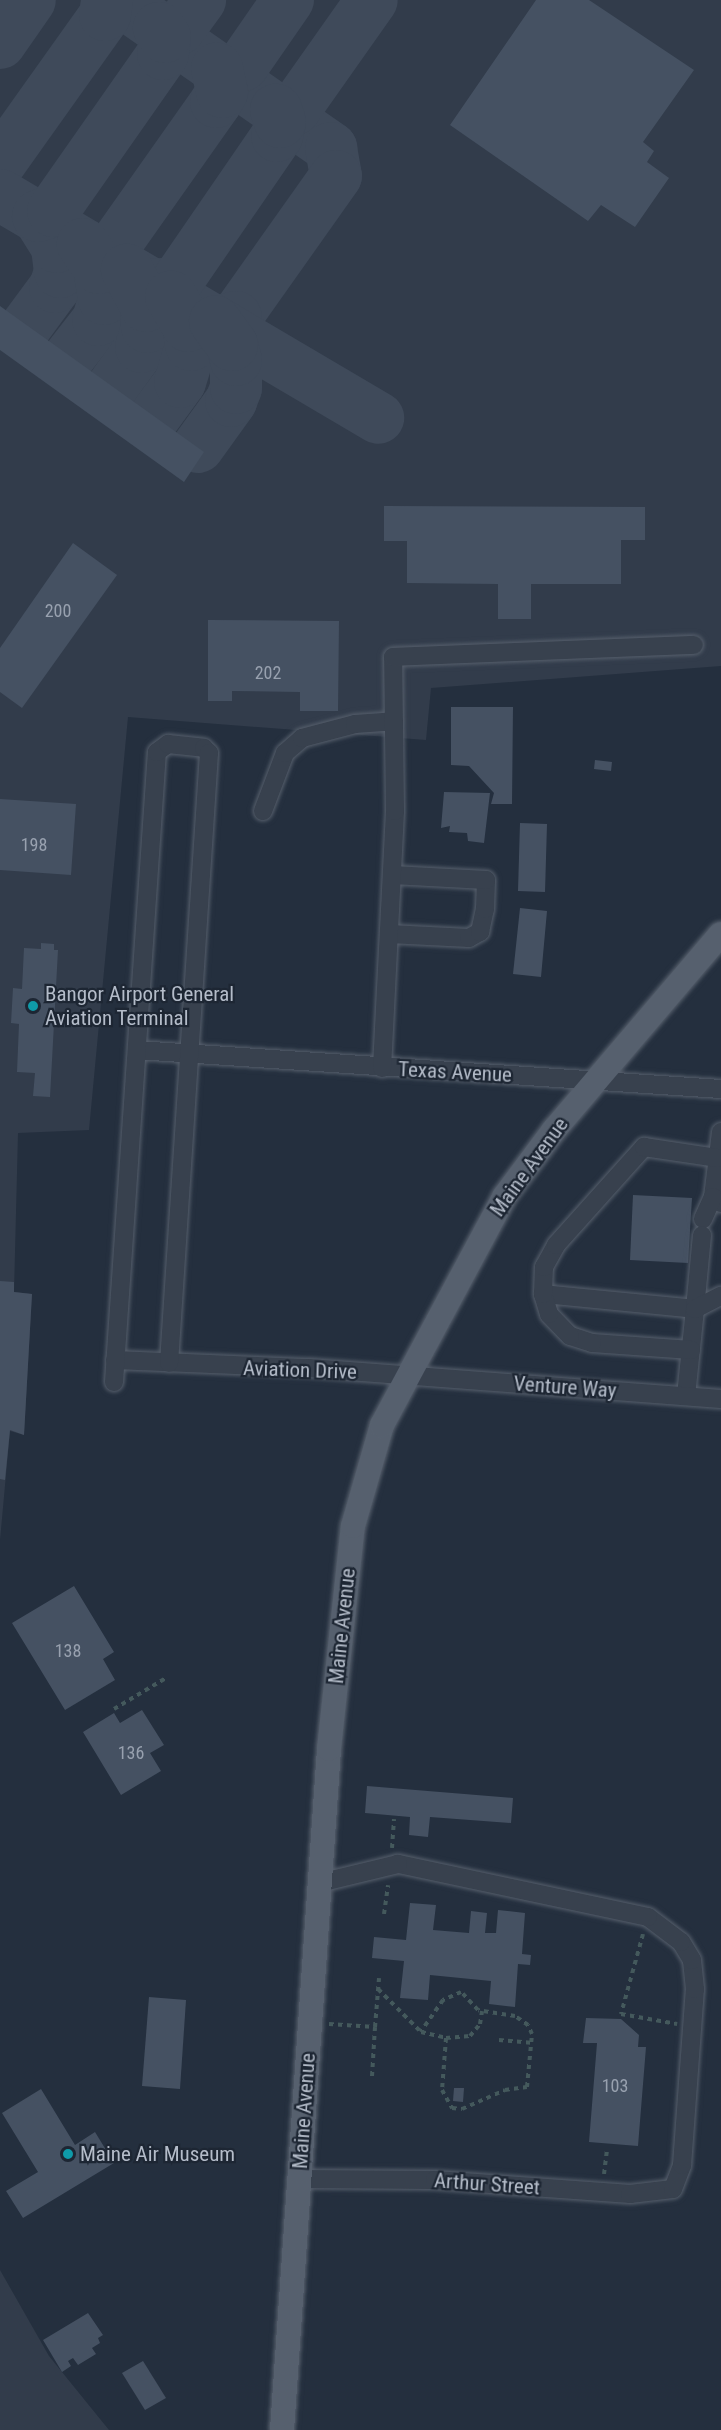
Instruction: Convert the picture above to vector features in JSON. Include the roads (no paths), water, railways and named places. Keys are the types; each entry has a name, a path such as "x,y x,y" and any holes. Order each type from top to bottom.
{"main road":[{"name":"Maine Avenue","path":"282,2430 329,1749 353,1526 382,1425 410,1376 461,1272 504,1197 597,1079 721,934"}],"street":[{"path":"382,1068 392,875 393,657 694,645"},
{"path":"263,811 285,753 302,738 355,724 394,721"},
{"path":"114,1382 157,752 168,744 204,748 209,753 169,1363"},
{"path":"389,934 469,938 480,932 485,909 486,880 392,875"},
{"name":"Texas Avenue","path":"137,1050 721,1089"},
{"path":"686,1396 703,1227 717,1200 721,1132"},
{"path":"691,1350 592,1343 570,1336 549,1314 543,1294 544,1267 556,1245 644,1147 718,1158"},
{"path":"543,1294 695,1309 721,1296"},
{"name":"Aviation Drive","path":"115,1360 410,1376"},
{"name":"Venture Way","path":"410,1376 721,1399"},
{"name":"Arthur Street","path":"299,2179 435,2180 630,2194 674,2189 682,2165 692,2026 692,1960 674,1936 648,1917 398,1864 319,1883"}],"place":[{"name":"Bangor Airport General Aviation Terminal","path":"33,1006"},
{"name":"Maine Air Museum","path":"68,2154"}]}
